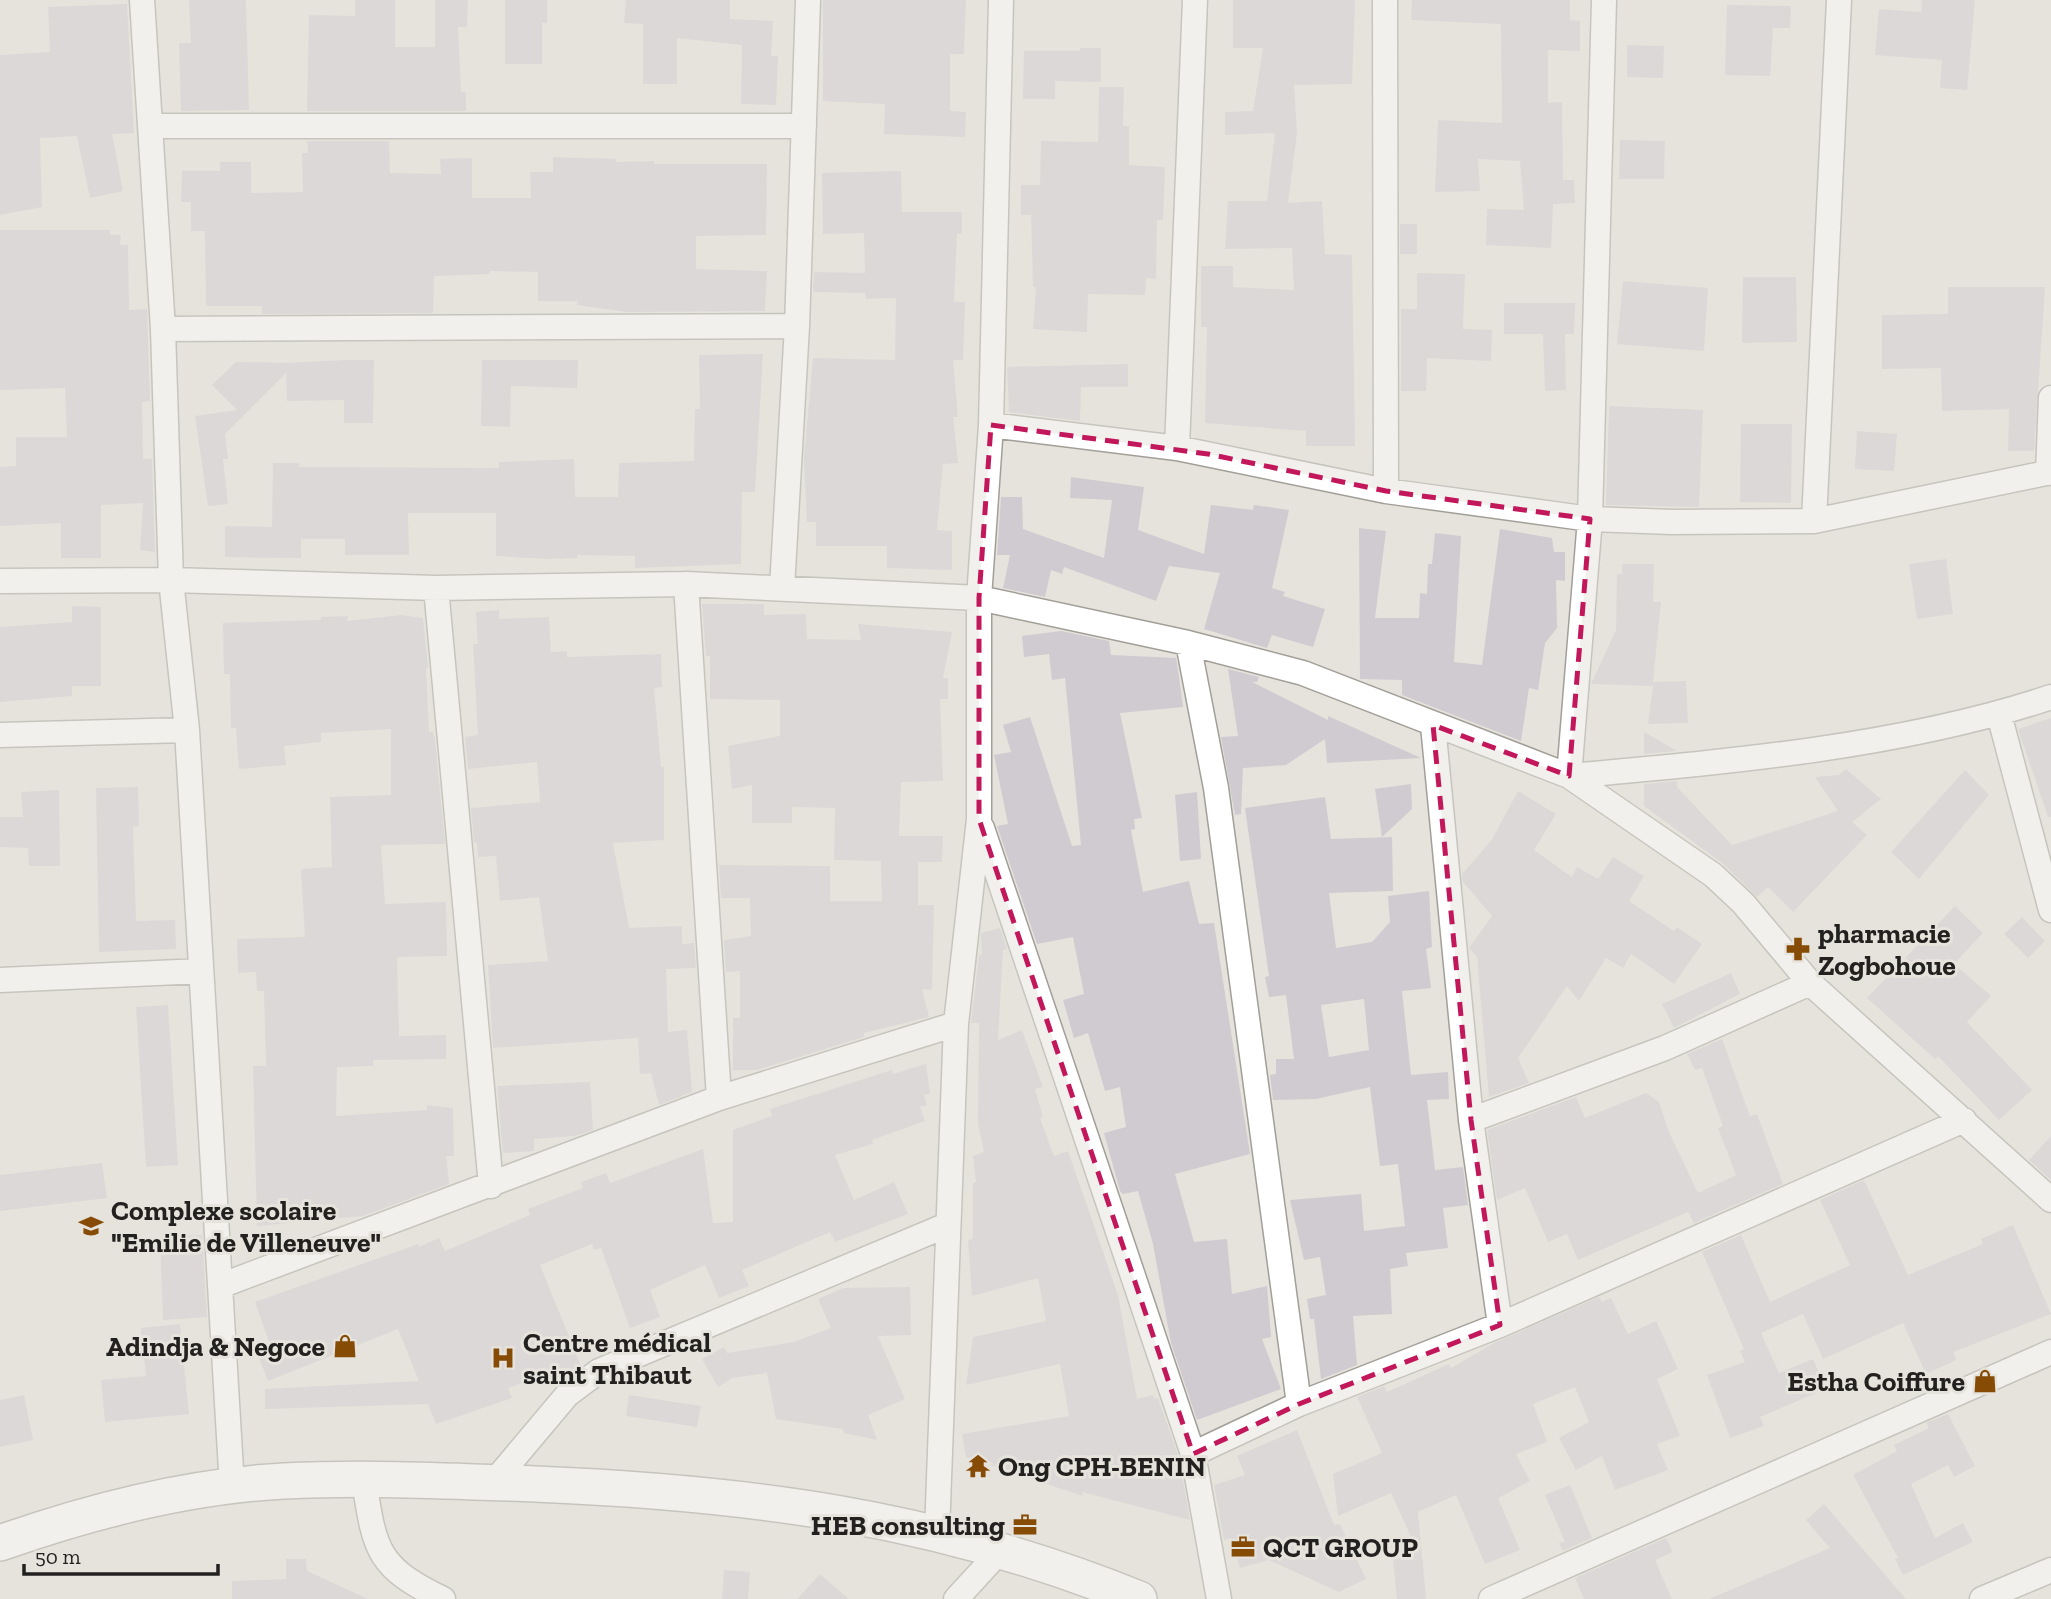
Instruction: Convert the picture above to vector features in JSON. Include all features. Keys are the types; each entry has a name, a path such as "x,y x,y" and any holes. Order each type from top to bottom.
{"street":[{"path":"142,0 163,329 171,580 187,730 232,1487"},
{"path":"782,588 797,326 808,0"},
{"path":"937,1532 956,1024 979,819 979,598 991,425 1001,0"},
{"path":"1177,447 1195,0"},
{"path":"1385,0 1386,491"},
{"path":"1569,776 1590,519 1604,0"},
{"path":"1814,521 1839,0"},
{"path":"151,126 804,126"},
{"path":"163,329 797,326"},
{"path":"991,425 1177,447 1386,491 1590,519 1672,523 1814,521 2049,473 2051,398"},
{"path":"0,581 171,580 436,588 686,584 979,598 1188,643 1303,673 1569,776 1713,874 1744,903 1810,983 2051,1200"},
{"path":"686,584 719,1098"},
{"path":"436,588 491,1186"},
{"path":"1188,643 1216,788 1299,1404"},
{"path":"1569,776 1678,766 1890,737 1999,714 2051,697"},
{"path":"1999,714 2051,910"},
{"path":"1433,725 1471,1120 1500,1325"},
{"path":"0,735 187,730"},
{"path":"979,819 1193,1454 1219,1599"},
{"path":"0,981 201,971"},
{"path":"1471,1120 1665,1048 1810,983"},
{"path":"220,1286 719,1098 956,1024"},
{"path":"1193,1454 1299,1404 1500,1325 1964,1119"},
{"path":"493,1483 567,1395 599,1370 947,1225"},
{"path":"1491,1599 2051,1352"},
{"path":"0,1543 146,1500 232,1487 284,1481 493,1483 735,1496 846,1512 937,1532 1000,1551 1101,1591 1139,1599"},
{"path":"364,1481 375,1543 387,1564 408,1582 443,1599"},
{"path":"956,1599 1000,1551"},
{"path":"1982,1599 2051,1570"}],"highlighted area":[{"path":"991,425 1208,454 1386,491 1590,519 1569,776 1433,725 1471,1120 1500,1325 1299,1404 1193,1454 979,819 979,598"}],"building":[{"path":"189,0 246,0 249,110 181,111 179,43 191,43"},
{"path":"355,0 395,0 395,47 435,47 435,0 468,0 467,27 458,27 461,92 466,92 466,111 307,111 309,15 355,16"},
{"path":"505,0 547,0 547,23 542,23 542,64 505,64"},
{"path":"626,0 730,0 730,19 773,21 771,56 778,56 776,105 741,104 742,45 677,38 677,84 643,84 643,24 624,23"},
{"path":"823,0 966,0 964,54 950,54 950,111 966,112 965,137 884,134 885,104 823,101"},
{"path":"1233,0 1355,0 1352,84 1294,85 1297,133 1288,203 1322,201 1325,254 1352,255 1355,446 1306,446 1306,431 1205,423 1207,327 1201,327 1201,266 1233,266 1233,287 1294,290 1292,248 1225,249 1228,201 1267,201 1275,133 1225,135 1225,112 1253,111 1263,48 1233,48"},
{"path":"1412,0 1570,0 1570,20 1580,21 1580,51 1548,50 1548,103 1562,102 1563,180 1574,180 1575,203 1553,204 1551,248 1486,245 1487,209 1524,210 1520,161 1478,159 1480,191 1435,192 1438,120 1502,123 1501,24 1411,20"},
{"path":"1922,0 1975,0 1967,90 1940,88 1942,60 1875,55 1879,9 1921,12"},
{"path":"127,4 134,133 112,134 123,191 90,198 77,136 40,138 42,207 0,215 0,55 50,52 48,7"},
{"path":"1727,5 1791,6 1790,28 1773,28 1770,76 1725,75"},
{"path":"1627,45 1664,46 1663,78 1627,77"},
{"path":"1080,48 1101,48 1101,82 1055,81 1055,99 1023,99 1024,51 1080,51"},
{"path":"1099,87 1124,87 1123,126 1129,126 1129,165 1165,167 1163,220 1157,220 1156,279 1146,278 1145,295 1088,294 1087,332 1033,329 1036,287 1033,287 1031,215 1021,215 1021,185 1040,185 1041,141 1098,142"},
{"path":"1620,140 1665,141 1664,179 1619,179"},
{"path":"307,141 389,141 390,173 441,174 440,159 472,158 472,198 531,198 530,172 553,172 553,157 616,159 616,162 654,161 654,164 767,164 766,235 696,236 696,269 767,271 765,311 627,312 577,305 578,301 538,301 538,272 490,271 490,274 434,276 433,313 262,314 262,306 206,306 205,231 191,231 191,202 181,202 182,171 220,171 220,162 251,162 251,193 303,192 302,153 308,153"},
{"path":"901,171 902,212 962,212 962,234 957,234 954,302 965,302 963,360 953,360 958,417 953,417 958,463 943,464 937,530 952,531 952,570 887,568 887,546 816,546 816,522 807,522 804,457 813,358 895,360 896,298 866,299 865,293 813,292 814,272 865,273 864,233 823,234 822,173"},
{"path":"1400,224 1417,224 1417,254 1400,254"},
{"path":"0,230 110,230 110,235 121,235 120,245 128,245 129,310 147,309 150,401 142,402 143,459 152,459 155,552 140,550 143,503 101,505 101,558 61,558 61,523 0,526 0,467 16,466 16,437 67,437 65,388 0,390"},
{"path":"1417,273 1465,274 1463,329 1492,330 1491,361 1427,358 1426,391 1401,391 1401,309 1417,309"},
{"path":"1743,277 1796,277 1797,342 1742,343"},
{"path":"1623,281 1708,288 1704,351 1617,344"},
{"path":"1948,287 2045,287 2034,451 2008,451 2009,409 1942,411 1941,368 1882,369 1882,315 1948,314"},
{"path":"1504,303 1575,303 1574,334 1565,334 1566,390 1545,391 1543,334 1504,334"},
{"path":"763,354 755,492 742,492 741,564 635,568 635,556 577,555 578,558 548,559 496,556 496,513 408,513 409,555 345,555 345,539 301,539 301,558 225,557 225,526 272,527 273,463 299,463 299,467 499,468 499,462 574,459 575,497 618,497 619,463 694,461 695,409 700,409 699,355"},
{"path":"374,360 373,423 344,423 344,400 287,401 286,373 225,434 228,459 223,459 228,504 208,506 195,416 237,410 212,385 236,362"},
{"path":"482,360 578,360 577,388 511,386 510,427 481,426"},
{"path":"1128,364 1128,387 1081,387 1080,421 1009,412 1007,367"},
{"path":"1609,406 1703,410 1699,507 1606,505"},
{"path":"1741,424 1792,424 1791,503 1740,502"},
{"path":"1857,431 1897,434 1894,471 1855,469"},
{"path":"1071,477 1144,487 1138,530 1204,554 1211,505 1253,510 1254,505 1289,510 1272,588 1285,592 1283,596 1325,609 1313,647 1272,635 1267,648 1204,629 1220,573 1169,566 1156,601 1064,567 1062,574 1051,570 1045,597 1003,588 1010,555 997,555 1001,497 1022,497 1023,529 1104,558 1112,500 1070,498"},
{"path":"1359,528 1386,531 1375,618 1419,618 1420,593 1427,594 1428,564 1432,564 1435,533 1461,536 1454,662 1482,665 1500,529 1552,538 1554,552 1565,552 1565,581 1556,580 1557,628 1545,643 1538,690 1529,688 1521,741 1402,695 1402,680 1360,679"},
{"path":"1946,559 1953,614 1917,619 1909,564"},
{"path":"1622,564 1654,564 1653,602 1661,602 1653,682 1686,681 1688,723 1648,724 1653,686 1591,684 1616,630 1617,574 1622,574"},
{"path":"702,604 764,604 764,615 806,614 807,639 861,640 858,624 952,632 943,678 948,678 948,699 940,699 943,781 901,782 899,836 943,836 942,862 918,862 918,905 934,905 932,990 922,989 929,1017 864,1033 864,1037 757,1070 733,1070 733,1018 740,1018 740,971 726,972 724,940 751,936 750,898 721,898 719,865 830,866 830,901 882,901 881,861 834,860 835,808 792,807 792,823 752,823 752,785 732,789 728,746 780,736 780,700 710,699 710,656 706,656"},
{"path":"72,606 101,607 101,686 72,686 72,696 0,702 0,627 72,622"},
{"path":"499,610 499,619 549,617 551,652 567,651 567,657 661,654 662,687 654,688 661,767 664,767 664,840 613,843 629,928 682,926 682,944 694,943 696,968 666,969 668,1032 687,1030 692,1092 659,1105 651,1073 640,1074 638,1038 493,1048 488,965 548,961 539,897 500,901 496,856 478,857 477,843 474,843 471,808 540,802 537,762 468,769 465,737 478,735 473,644 478,644 476,612"},
{"path":"401,615 423,618 428,668 429,732 433,732 435,740 445,844 381,845 385,904 446,902 447,956 397,957 399,1036 446,1035 446,1059 373,1060 373,1066 337,1067 336,1116 427,1110 427,1105 453,1108 454,1156 446,1156 449,1184 363,1216 257,1226 253,1066 266,1066 264,991 257,991 256,972 238,973 237,939 305,937 301,869 332,867 330,797 391,795 391,729 321,733 321,742 284,746 286,765 239,769 236,728 231,728 230,674 224,674 223,623 321,620 321,617 348,616 347,621"},
{"path":"1061,631 1109,641 1111,655 1176,658 1183,707 1120,713 1142,818 1134,819 1135,829 1131,830 1143,892 1189,881 1199,924 1214,923 1250,1154 1175,1174 1194,1242 1227,1239 1232,1294 1267,1286 1271,1337 1262,1339 1281,1389 1197,1420 1171,1343 1153,1244 1138,1191 1123,1194 1120,1191 1104,1133 1126,1127 1120,1087 1105,1091 1088,1033 1074,1038 1063,1000 1084,994 1073,937 1037,944 997,826 1008,824 994,755 1011,752 1003,725 1030,717 1072,846 1081,845 1065,678 1052,680 1049,654 1024,657 1022,636"},
{"path":"1228,669 1259,677 1257,682 1252,682 1328,720 1328,716 1421,758 1327,763 1325,739 1286,765 1243,768 1241,814 1235,815 1221,737 1238,736"},
{"path":"2051,718 2051,817 2048,817 2018,729"},
{"path":"1644,732 1677,751 1644,754"},
{"path":"1846,769 1881,799 1852,822 1867,835 1793,912 1768,887 1757,897 1722,863 1644,806 1644,784 1677,781 1677,787 1732,845 1838,811 1815,777 1839,775"},
{"path":"1965,770 1989,795 1919,879 1891,852"},
{"path":"1411,784 1412,809 1382,837 1375,789"},
{"path":"138,787 139,826 133,827 136,921 175,920 176,949 99,952 96,788"},
{"path":"59,790 60,866 29,866 28,848 0,847 0,817 23,817 21,792"},
{"path":"1518,791 1556,814 1534,850 1572,877 1577,867 1598,879 1613,857 1644,876 1629,901 1674,931 1677,927 1702,944 1674,984 1631,954 1623,968 1606,958 1579,1001 1567,986 1518,1058 1529,1083 1489,1097 1477,957 1469,948 1492,916 1463,882 1462,874 1491,841"},
{"path":"1197,792 1201,859 1180,861 1175,795"},
{"path":"1325,797 1331,839 1392,837 1393,891 1329,893 1336,948 1372,942 1390,922 1388,896 1429,891 1432,947 1426,949 1431,988 1402,991 1411,1075 1448,1072 1449,1099 1427,1100 1435,1170 1463,1167 1468,1205 1443,1208 1448,1248 1406,1253 1408,1266 1390,1269 1392,1314 1353,1316 1357,1365 1321,1379 1314,1319 1310,1319 1307,1299 1326,1295 1320,1257 1304,1260 1290,1200 1361,1194 1364,1231 1405,1226 1398,1164 1380,1166 1370,1087 1316,1099 1273,1100 1270,1075 1276,1074 1276,1059 1294,1059 1286,995 1269,997 1265,977 1269,976 1245,808","holes":["1364,999 1369,1050 1329,1057 1321,1005"]},
{"path":"1955,906 1983,933 1954,964 1991,996 1967,1022 2032,1090 1999,1120 1938,1056 1935,1059 1867,998"},
{"path":"2022,917 2045,941 2028,958 2004,934"},
{"path":"1000,928 1007,949 1003,950 998,1040 1022,1030 1043,1087 1035,1089 1043,1117 1040,1118 1054,1156 1068,1151 1118,1295 1137,1399 1153,1395 1154,1399 1158,1398 1179,1458 1190,1520 1082,1492 1083,1496 966,1457 962,1434 1069,1416 1060,1364 966,1385 973,1337 1046,1321 1038,1278 972,1296 968,1240 973,1239 973,1183 976,1182 973,1156 984,1152 978,1123 979,1023 971,1023 979,955 982,955 981,933"},
{"path":"1731,973 1740,994 1674,1028 1662,1004"},
{"path":"168,1005 178,1165 146,1167 136,1007"},
{"path":"1722,1039 1750,1116 1757,1114 1783,1184 1694,1223 1688,1212 1578,1260 1567,1234 1548,1242 1525,1188 1497,1200 1487,1130 1576,1097 1585,1118 1646,1093 1659,1102 1669,1132 1698,1193 1736,1175 1718,1128 1723,1126 1702,1068 1695,1070 1687,1054"},
{"path":"926,1064 930,1094 924,1095 927,1105 920,1107 925,1121 872,1140 873,1144 835,1155 854,1200 894,1182 908,1214 835,1242 830,1232 742,1270 749,1286 719,1298 705,1265 650,1290 660,1317 630,1328 601,1248 594,1250 592,1244 540,1265 581,1366 546,1380 544,1375 508,1388 512,1398 436,1424 428,1404 265,1409 265,1389 419,1381 398,1329 268,1381 259,1358 273,1353 255,1302 439,1238 445,1251 530,1215 528,1209 583,1188 581,1182 606,1173 610,1183 703,1149 713,1223 733,1222 733,1130 772,1116 770,1109 892,1070 893,1074"},
{"path":"590,1082 593,1130 575,1136 534,1139 534,1151 503,1153 497,1086"},
{"path":"2051,1136 2051,1180 2029,1160"},
{"path":"102,1163 107,1198 0,1211 0,1175"},
{"path":"1864,1180 1908,1275 1983,1244 1981,1239 2013,1225 2051,1314 1953,1352 1956,1360 1926,1374 1903,1323 1823,1359 1803,1314 1761,1333 1779,1373 1813,1359 1826,1389 1760,1417 1764,1426 1730,1438 1707,1375 1745,1362 1740,1351 1744,1349 1702,1252 1741,1235 1770,1302 1850,1265 1820,1200"},
{"path":"202,1235 207,1317 163,1320 160,1237"},
{"path":"910,1287 911,1335 878,1336 905,1399 868,1415 877,1440 844,1433 843,1429 776,1419 767,1373 732,1378 718,1387 702,1359 724,1347 727,1353 794,1342 831,1328 818,1299 843,1288"},
{"path":"1599,1297 1602,1302 1611,1298 1628,1334 1656,1321 1678,1369 1657,1379 1680,1436 1657,1444 1668,1470 1615,1490 1602,1456 1576,1470 1559,1438 1589,1422 1575,1387 1533,1404 1547,1442 1516,1454 1530,1481 1498,1498 1520,1550 1485,1564 1456,1495 1418,1512 1426,1599 1397,1599 1391,1541 1412,1539 1391,1493 1338,1516 1333,1474 1382,1453 1357,1397 1384,1386 1387,1392 1449,1364 1451,1368 1494,1343"},
{"path":"180,1324 189,1414 105,1422 101,1380 146,1376 141,1328"},
{"path":"24,1395 33,1440 0,1447 0,1400"},
{"path":"629,1395 701,1406 697,1427 626,1416"},
{"path":"1948,1414 1975,1466 1954,1477 1948,1465 1911,1484 1935,1538 1963,1523 1973,1542 1903,1575 1895,1559 1898,1558 1853,1475 1897,1451 1894,1445 1929,1428 1926,1423"},
{"path":"1297,1430 1334,1525 1340,1524 1366,1579 1339,1592 1269,1560 1240,1568 1231,1538 1224,1540 1214,1485 1245,1475 1237,1456"},
{"path":"1570,1485 1592,1538 1563,1551 1559,1543 1565,1542 1545,1495"},
{"path":"1824,1504 1906,1599 1709,1599 1830,1548 1806,1520"},
{"path":"1666,1538 1673,1552 1655,1560 1672,1599 1584,1599 1575,1578"},
{"path":"286,1559 306,1559 307,1571 368,1599 232,1599 232,1581 286,1579"},
{"path":"724,1570 750,1572 748,1599 722,1599"},
{"path":"820,1574 849,1599 797,1599"}],"place":[{"name":"pharmacie Zogbohoue","path":"1798,949"},
{"name":"Complexe scolaire \"Emilie de Villeneuve\"","path":"91,1226"},
{"name":"Adindja & Negoce","path":"345,1346"},
{"name":"Centre médical saint Thibaut","path":"503,1358"},
{"name":"Estha Coiffure","path":"1985,1381"},
{"name":"Ong CPH-BENIN","path":"978,1466"},
{"name":"HEB consulting","path":"1025,1525"},
{"name":"QCT GROUP","path":"1243,1547"}]}
